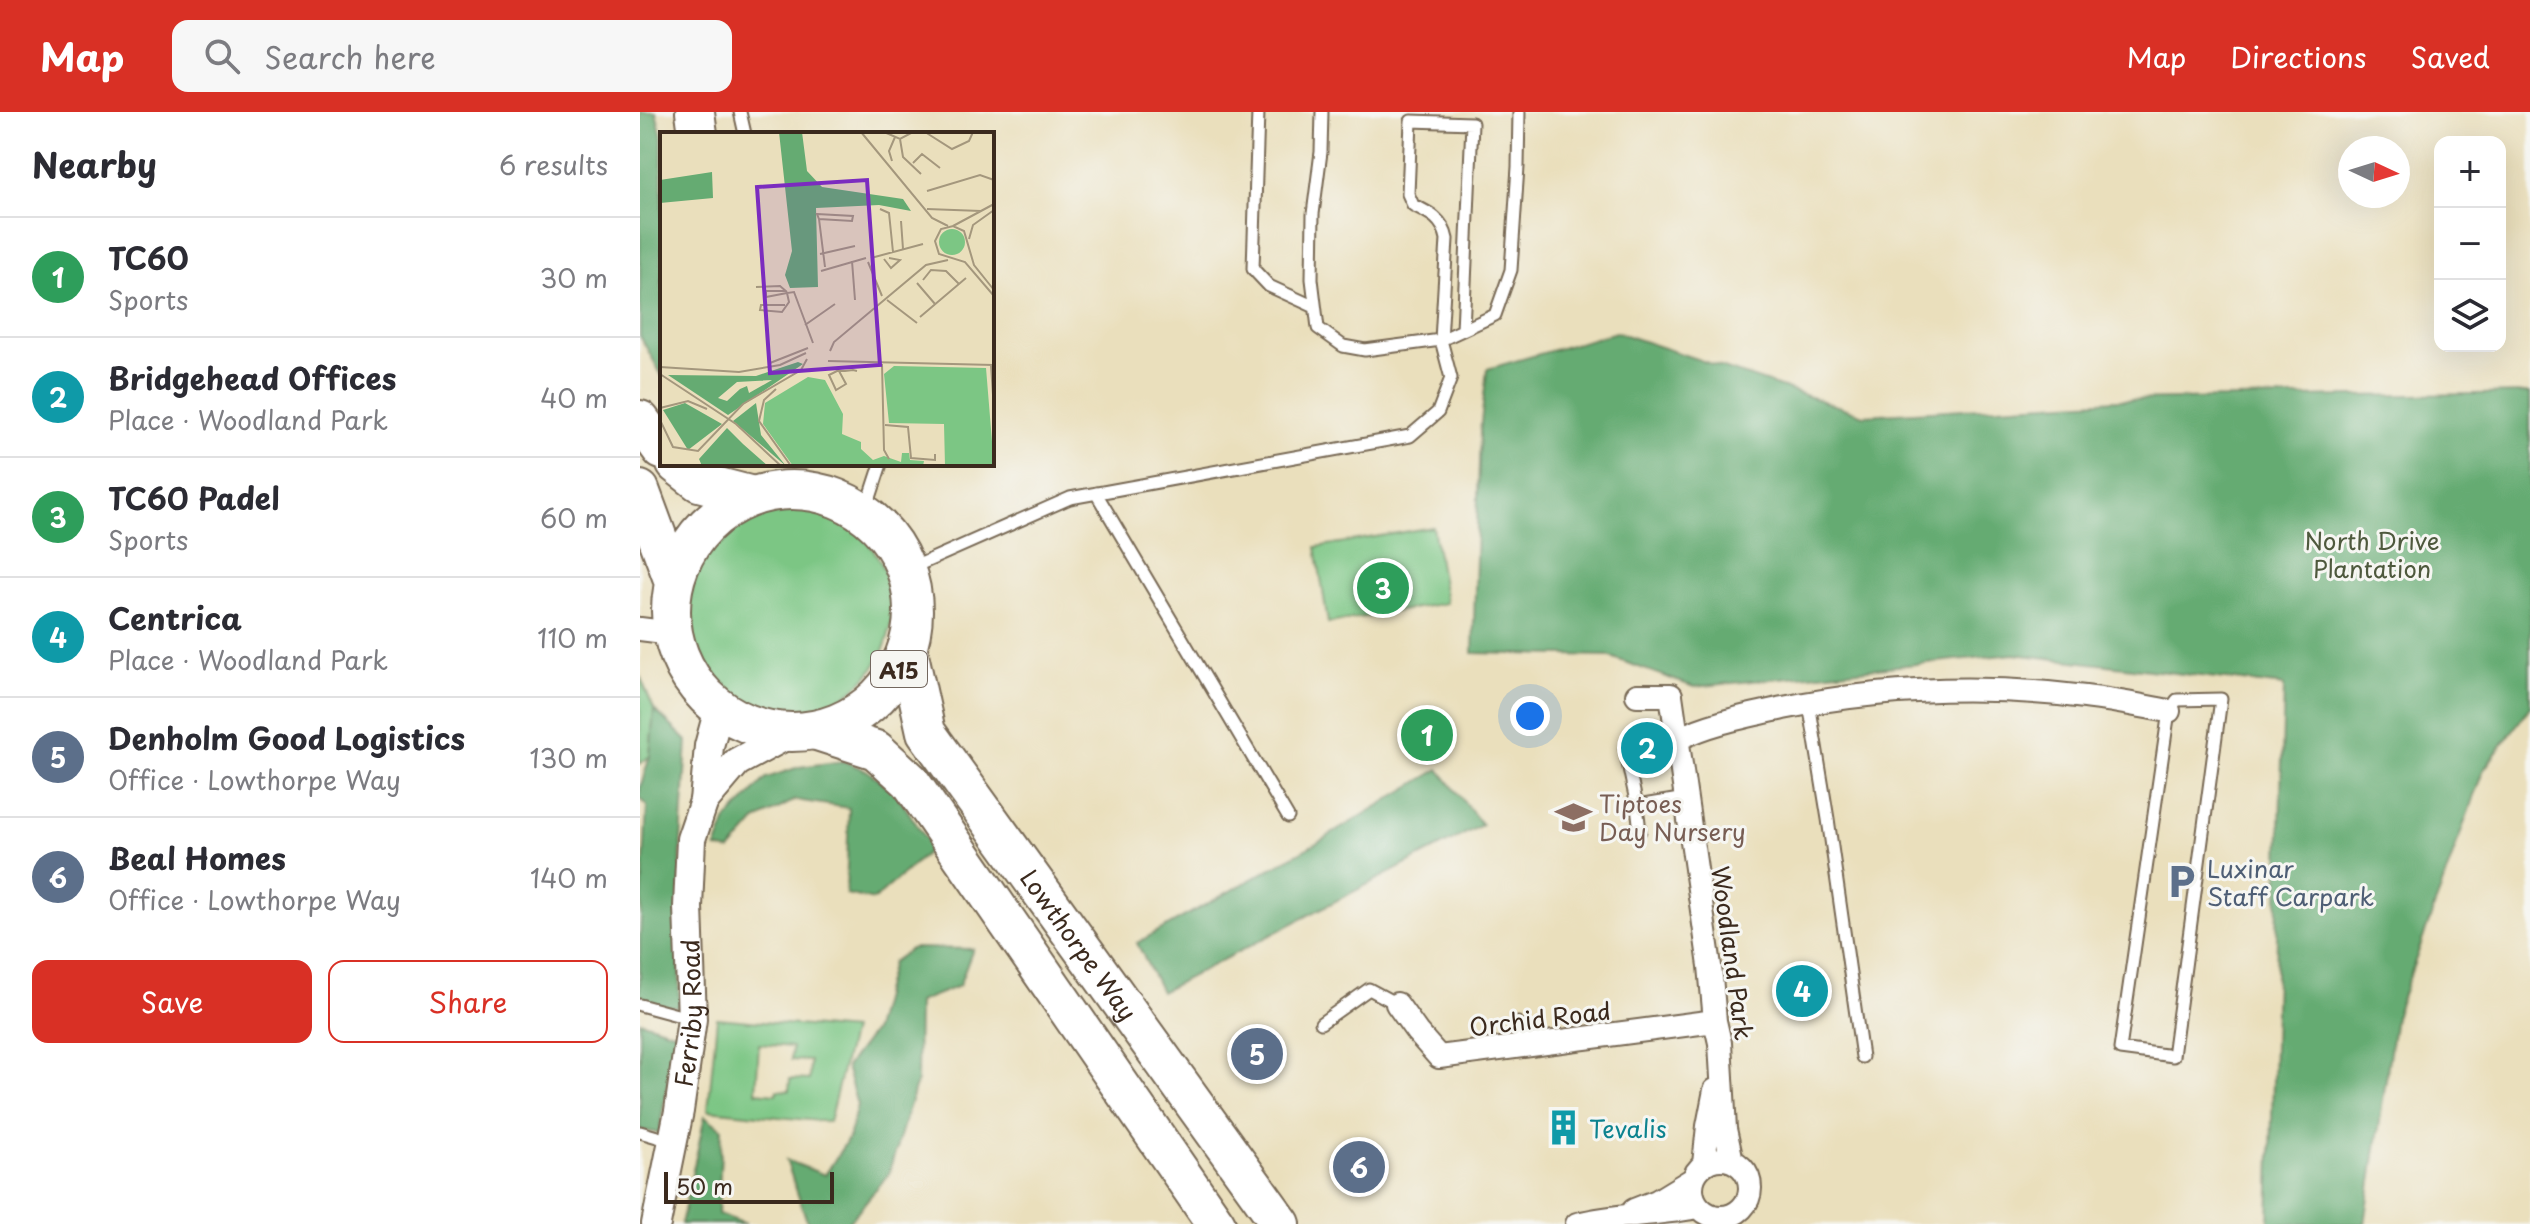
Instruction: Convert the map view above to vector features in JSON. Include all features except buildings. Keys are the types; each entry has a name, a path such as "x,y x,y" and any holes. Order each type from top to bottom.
{"highway":[{"path":"695,112 698,132"},
{"path":"640,420 660,447"},
{"name":"A15","path":"679,466 699,482 753,496"},
{"path":"784,466 794,478 816,491"},
{"name":"A15","path":"784,489 816,491 842,500 865,513 890,538 907,570 913,596 913,623 908,650 894,678 873,702 847,720 803,732 752,727 719,709 697,688 656,631 671,608 674,582 685,554 703,529 726,509 753,496 784,489"},
{"name":"A15","path":"640,490 674,582"},
{"name":"Lowthorpe Way","path":"908,650 926,732 1281,1224"},
{"name":"Lowthorpe Way","path":"803,732 876,750 910,781 1216,1224"}],"street":[{"path":"1678,739 1724,722 1809,703 1915,690 1993,689 2085,697 2169,711"},
{"name":"Woodland Park","path":"1637,695 1671,695 1710,966 1725,1129 1732,1161"},
{"name":"Ferriby Road","path":"656,1224 679,1111 692,1019 688,907 691,839 704,801 709,746 719,709"},
{"name":"Ferriby Road","path":"704,801 737,762 803,732"},
{"name":"Orchid Road","path":"1397,1004 1439,1057 1715,1021"},
{"name":"Woodland Park","path":"1699,1172 1721,1061"},
{"path":"1577,1224 1626,1214 1657,1201 1713,1160 1732,1161 1746,1174 1750,1184 1746,1202 1732,1219 1705,1213 1698,1207 1693,1198 1699,1172"},
{"path":"1626,1214 1662,1214 1698,1207"}],"lane":[{"path":"740,112 745,132"},
{"path":"1258,112 1253,269 1269,286 1315,307"},
{"path":"1322,112 1321,152 1313,214 1312,279 1318,328 1343,346 1365,350 1441,340 1495,315 1511,270 1519,112"},
{"path":"907,570 1070,498 1410,436 1438,412 1451,378 1441,340 1447,239 1445,230 1433,215 1413,205 1408,194 1411,121 1472,123 1463,330"},
{"path":"865,513 880,466"},
{"path":"1096,493 1288,817"},
{"path":"2221,699 2173,1056 2120,1049 2169,711 2177,700 2221,699"},
{"path":"1809,703 1862,1057"},
{"path":"1625,749 1640,831"},
{"path":"1637,806 1686,798"},
{"path":"1321,1023 1369,989 1397,1004"},
{"path":"640,1005 692,1019"},
{"path":"1518,1023 1522,1048"},
{"path":"640,1132 671,1141"}],"green space":[{"path":"640,112 656,112 661,132 660,372 640,336"},
{"name":"North Drive Plantation","path":"1616,332 1864,415 2117,400 2530,393 2530,707 2483,771 2395,1017 2365,1224 2269,1224 2284,686 2014,654 1694,687 1608,656 1473,653 1480,432 1487,369"},
{"path":"789,506 828,514 862,536 884,570 892,609 884,648 862,682 828,704 789,712 750,704 716,682 694,648 686,609 694,570 716,536 750,514"},
{"path":"1433,527 1446,603 1328,623 1316,547"},
{"path":"640,676 654,709 650,756 640,764"},
{"path":"654,709 687,741 681,842 679,1007 651,1004 640,997 647,805 640,798 640,788 650,756"},
{"path":"843,761 868,771 898,796 932,848 874,900 846,894 849,808 795,800 757,820 730,851 716,848 727,820 766,778 799,767"},
{"path":"1439,769 1482,825 1161,992 1137,943 1320,841"},
{"path":"912,948 973,949 959,986 918,1002 917,1081 888,1175 847,1224 808,1224 786,1160 825,1175 849,1137 857,1105 846,1067 874,1030 892,962"},
{"path":"717,1018 852,1030 829,1122 708,1110","holes":["759,1044 792,1047 791,1060 810,1061 809,1080 790,1079 789,1091 777,1090 776,1094 756,1092"]},
{"path":"640,1021 676,1033 659,1133 640,1130"},
{"path":"705,1116 722,1129 718,1214 746,1224 681,1224"}],"place":[{"name":"TC60 Padel","path":"1383,588"},
{"name":"TC60","path":"1427,735"},
{"name":"Bridgehead Offices","path":"1647,748"},
{"name":"Tiptoes Day Nursery","path":"1573,817"},
{"name":"Luxinar Staff Carpark","path":"2181,882"},
{"name":"Centrica","path":"1802,991"},
{"name":"Denholm Good Logistics","path":"1257,1054"},
{"name":"Tevalis","path":"1563,1128"},
{"name":"Beal Homes","path":"1359,1167"}]}
